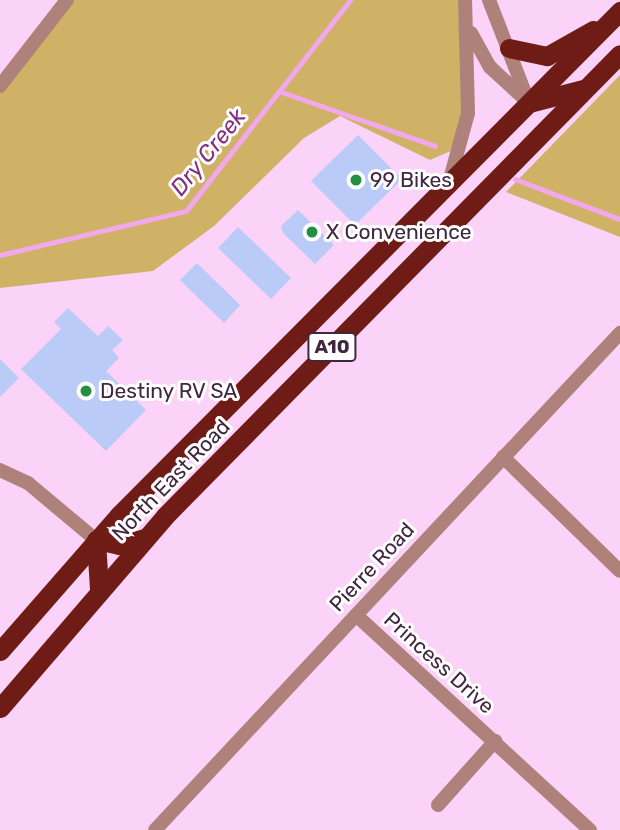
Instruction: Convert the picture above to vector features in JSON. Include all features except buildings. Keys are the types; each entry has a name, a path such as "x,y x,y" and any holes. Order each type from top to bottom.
{"highway":[{"path":"509,48 547,56 613,18"},
{"name":"North East Road","path":"0,651 96,540 613,18"},
{"name":"North East Road","path":"0,708 99,589 146,538 620,54"},
{"path":"519,158 529,103 590,86"},
{"path":"99,589 96,540 119,545 146,538"}],"street":[{"path":"0,86 67,0"},
{"path":"489,0 529,103"},
{"path":"465,7 490,67 529,103"},
{"path":"448,187 468,113 465,7"},
{"name":"Pierre Road","path":"155,830 620,332"},
{"path":"503,457 620,571"},
{"path":"0,470 28,483 96,540"},
{"name":"Princess Drive","path":"356,615 590,830"},
{"name":"Princess Drive","path":"438,805 495,741"}],"shaded area":[{"path":"67,0 465,0 462,146 430,160 340,116 304,138 214,226 153,271 0,288 0,86"},
{"path":"620,75 620,237 506,192"}],"waterway":[{"name":"Dry Creek","path":"0,255 186,211 350,0"},
{"path":"279,91 435,146"},
{"path":"515,179 620,219"}],"place":[{"name":"99 Bikes","path":"356,180"},
{"name":"X Convenience","path":"312,232"},
{"name":"Destiny RV SA","path":"86,391"}]}
